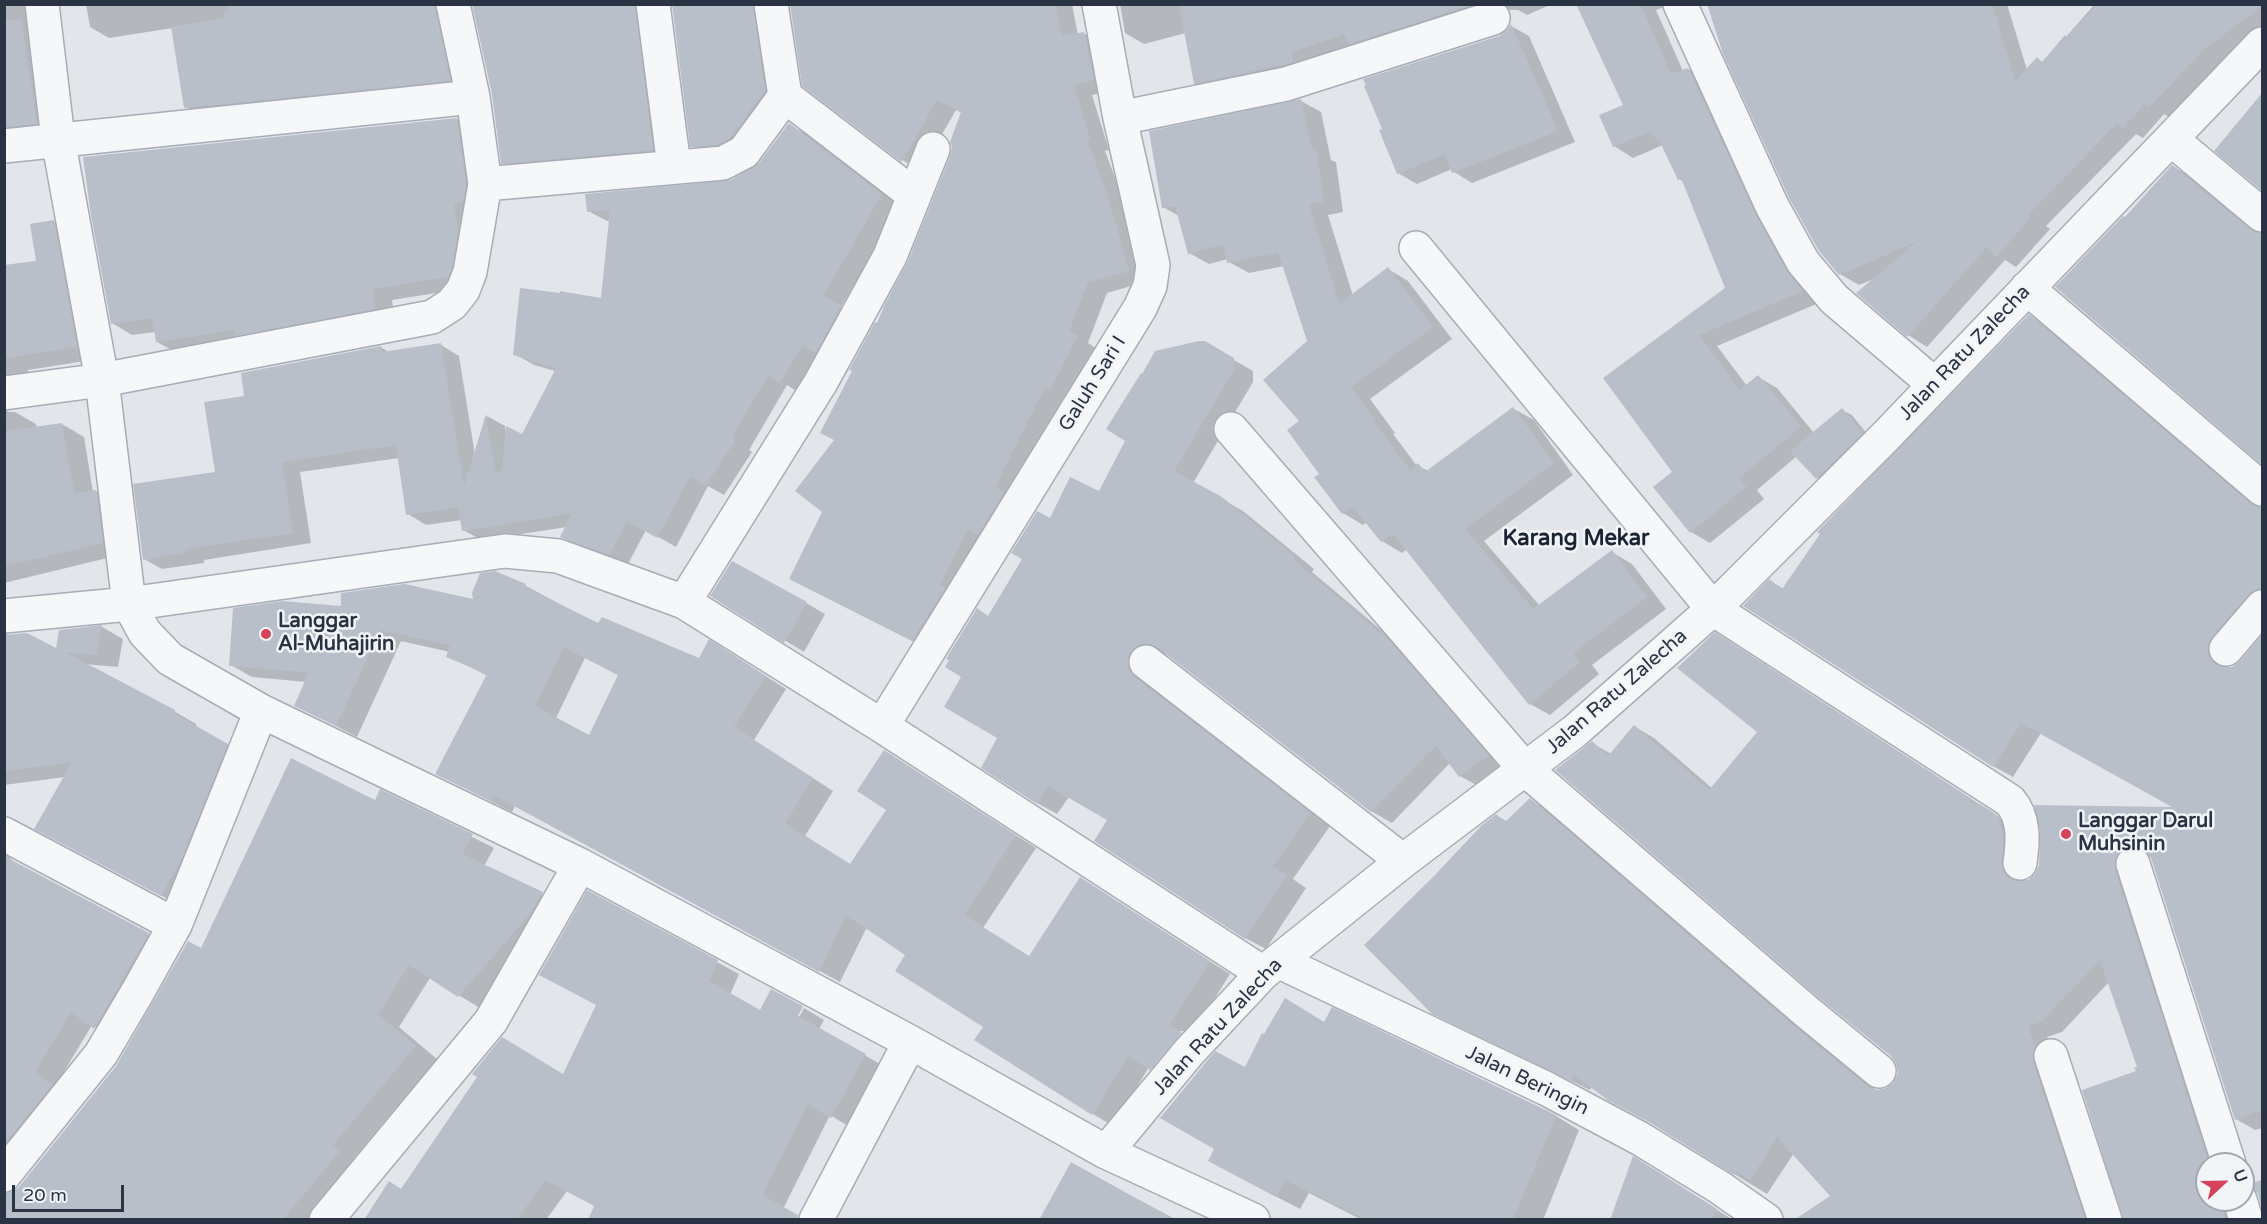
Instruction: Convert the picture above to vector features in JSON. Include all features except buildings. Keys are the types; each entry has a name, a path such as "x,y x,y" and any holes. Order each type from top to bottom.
{"street":[{"path":"42,4 58,139 102,380 129,604 145,633 170,659 261,711 580,865 910,1042 1106,1152 1253,1220"},
{"path":"4,393 102,380 432,316 452,304 463,290 470,272 485,184 473,97 453,4"},
{"path":"653,4 674,166"},
{"path":"485,184 723,163 735,158 752,144 785,96 771,4"},
{"name":"Galuh Sari I","path":"882,726 1140,308 1150,286 1153,265 1120,117 1099,4"},
{"path":"1680,4 1772,206 1803,262 1816,281 1834,299 1935,385"},
{"path":"1120,117 1286,84 1493,18"},
{"name":"Jalan Ratu Zalecha","path":"1106,1152 1189,1052 1214,1026 1403,861 1575,731 1713,609 1935,385 2262,44"},
{"path":"785,96 914,195"},
{"path":"4,146 473,97"},
{"path":"2171,139 2262,215"},
{"path":"684,602 820,382 890,256 933,149"},
{"path":"1416,248 1713,609 2010,801 2020,817 2022,846 2020,863"},
{"path":"2027,288 2262,489"},
{"path":"1231,429 1525,769 1878,1071"},
{"name":"Jalan Beringin","path":"4,616 129,604 505,551 558,556 684,602 882,726 1279,968 1547,1089 1619,1127 1719,1187 1766,1220"},
{"path":"2226,649 2262,607"},
{"path":"1146,662 1403,861"},
{"path":"4,1175 100,1054 175,925 261,711"},
{"path":"4,834 175,925"},
{"path":"2133,864 2225,1152"},
{"path":"326,1220 491,1021 580,865"},
{"path":"816,1220 910,1042"},
{"path":"2050,1056 2105,1220"}],"place":[{"name":"Langgar Al-Muhajirin","path":"266,634"},
{"name":"Langgar Darul Muhsinin","path":"2066,834"}],"district":[{"name":"Karang Mekar","path":"1576,539"}]}
